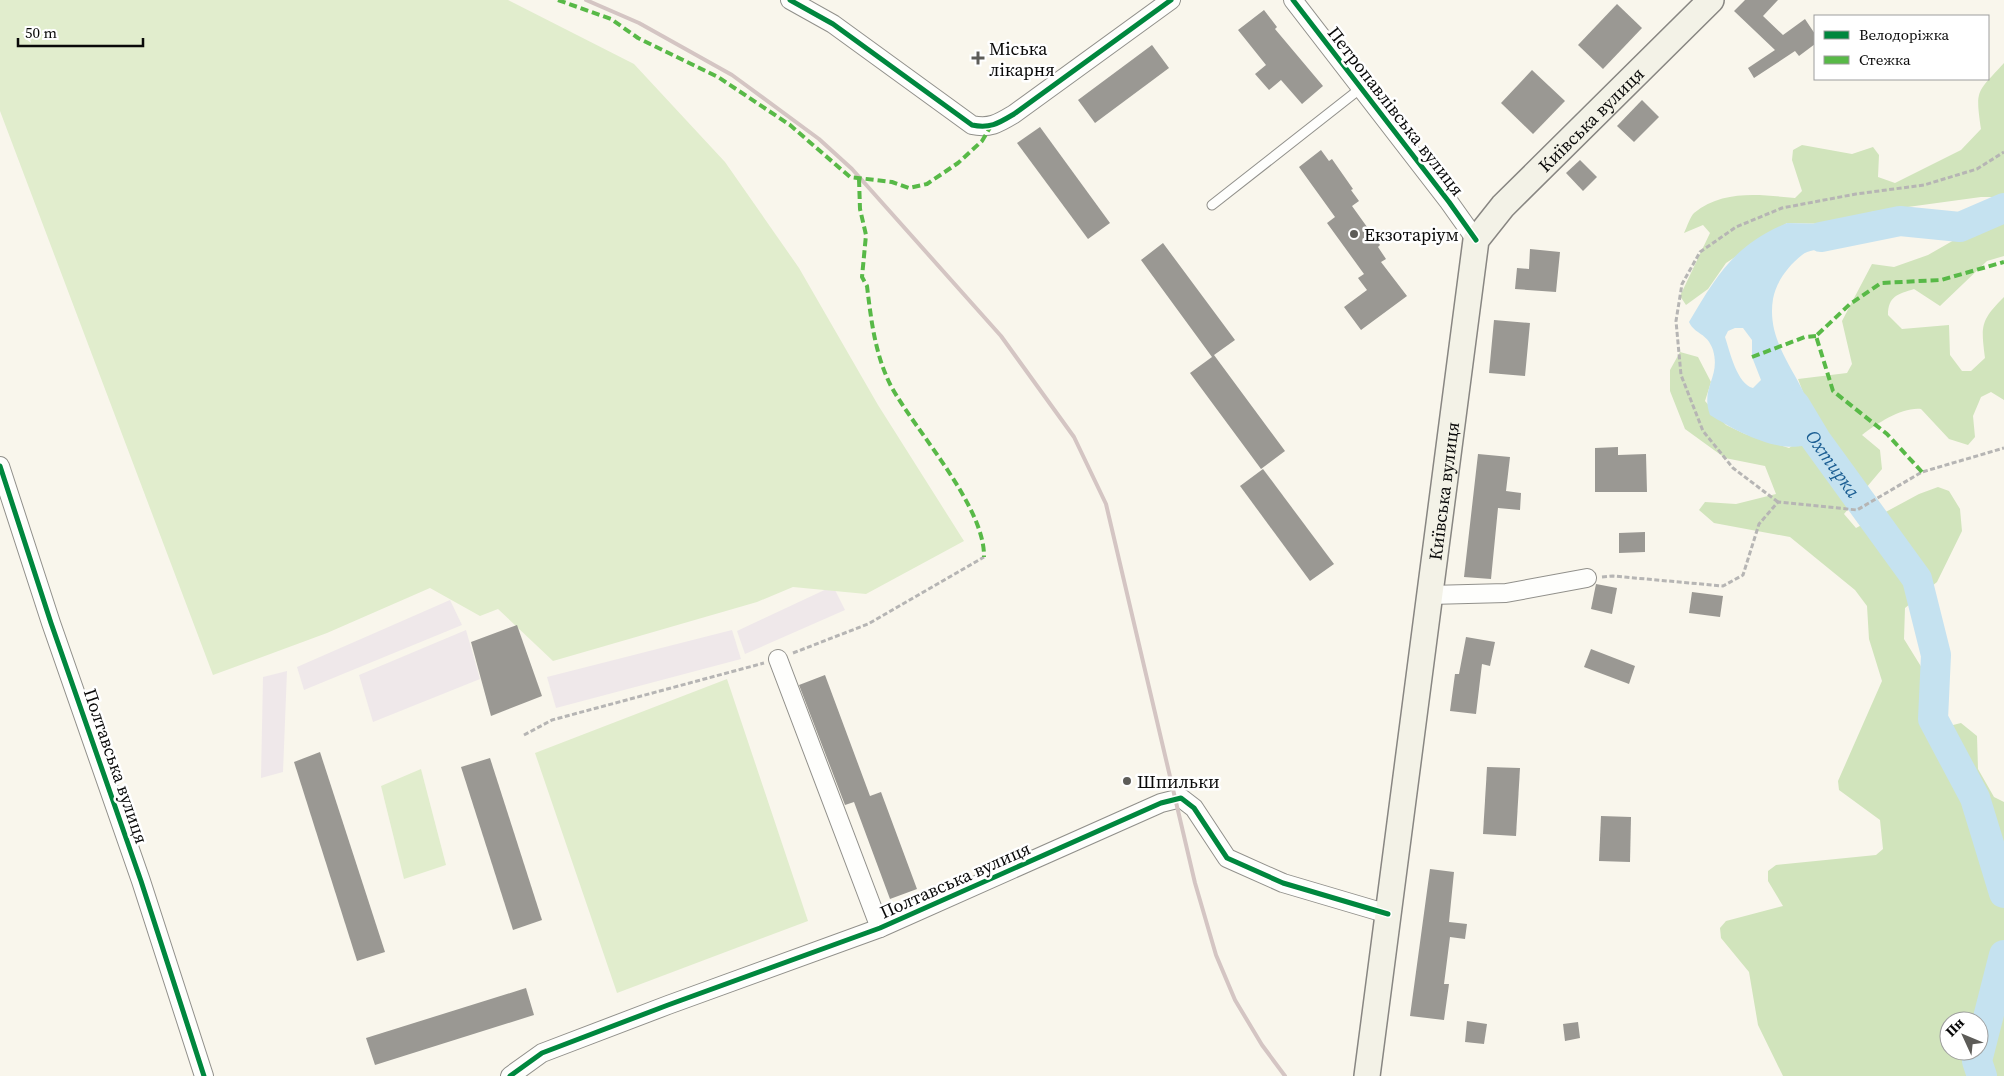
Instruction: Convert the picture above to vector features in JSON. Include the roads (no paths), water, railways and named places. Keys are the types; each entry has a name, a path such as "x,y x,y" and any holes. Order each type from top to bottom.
{"main road":[{"name":"Київська вулиця","path":"1367,1076 1476,240 1503,206 1711,0"}],"street":[{"path":"790,0 833,24 972,124 982,127 997,125 1014,114 1171,0"},
{"name":"Петропавлівська вулиця","path":"1293,0 1476,240"},
{"name":"Полтавська вулиця","path":"0,466 51,623 141,881 204,1076"},
{"path":"1430,595 1506,593 1586,578"},
{"name":"Полтавська вулиця","path":"778,659 880,928"},
{"name":"Полтавська вулиця","path":"510,1076 542,1053 668,1004 880,928 1161,804 1181,798 1194,808 1227,858 1283,883 1388,914"}],"lane":[{"path":"1212,205 1361,88"}],"water":[{"path":"1787,223 1831,224 1861,230 1826,247 1802,255 1783,275 1777,286 1773,299 1772,319 1776,337 1809,403 1814,421 1816,440 1804,445 1791,447 1762,441 1710,415 1707,397 1714,368 1713,350 1708,340 1694,329 1689,322 1718,276 1729,263 1753,241","holes":["1735,328 1743,328 1752,340 1752,357 1761,380 1753,388 1747,385 1738,374 1725,337 1728,331"]}],"waterway":[{"name":"Охтирка","path":"1821,237 1900,221 1960,227 2004,208"},
{"name":"Охтирка","path":"1795,405 1816,440 1917,579 1936,655 1933,719 1975,798 2004,893"},
{"name":"Охтирка","path":"1982,1076 1977,1061 2004,955"}],"railway":[{"path":"586,0 639,23 732,75 819,139 852,169 1001,336 1074,437 1106,504 1195,883 1216,955 1235,1000 1262,1045 1285,1076"}],"place":[{"name":"Міська лікарня","path":"978,58"},
{"name":"Екзотаріум","path":"1354,234"},
{"name":"Шпильки","path":"1127,781"}]}
